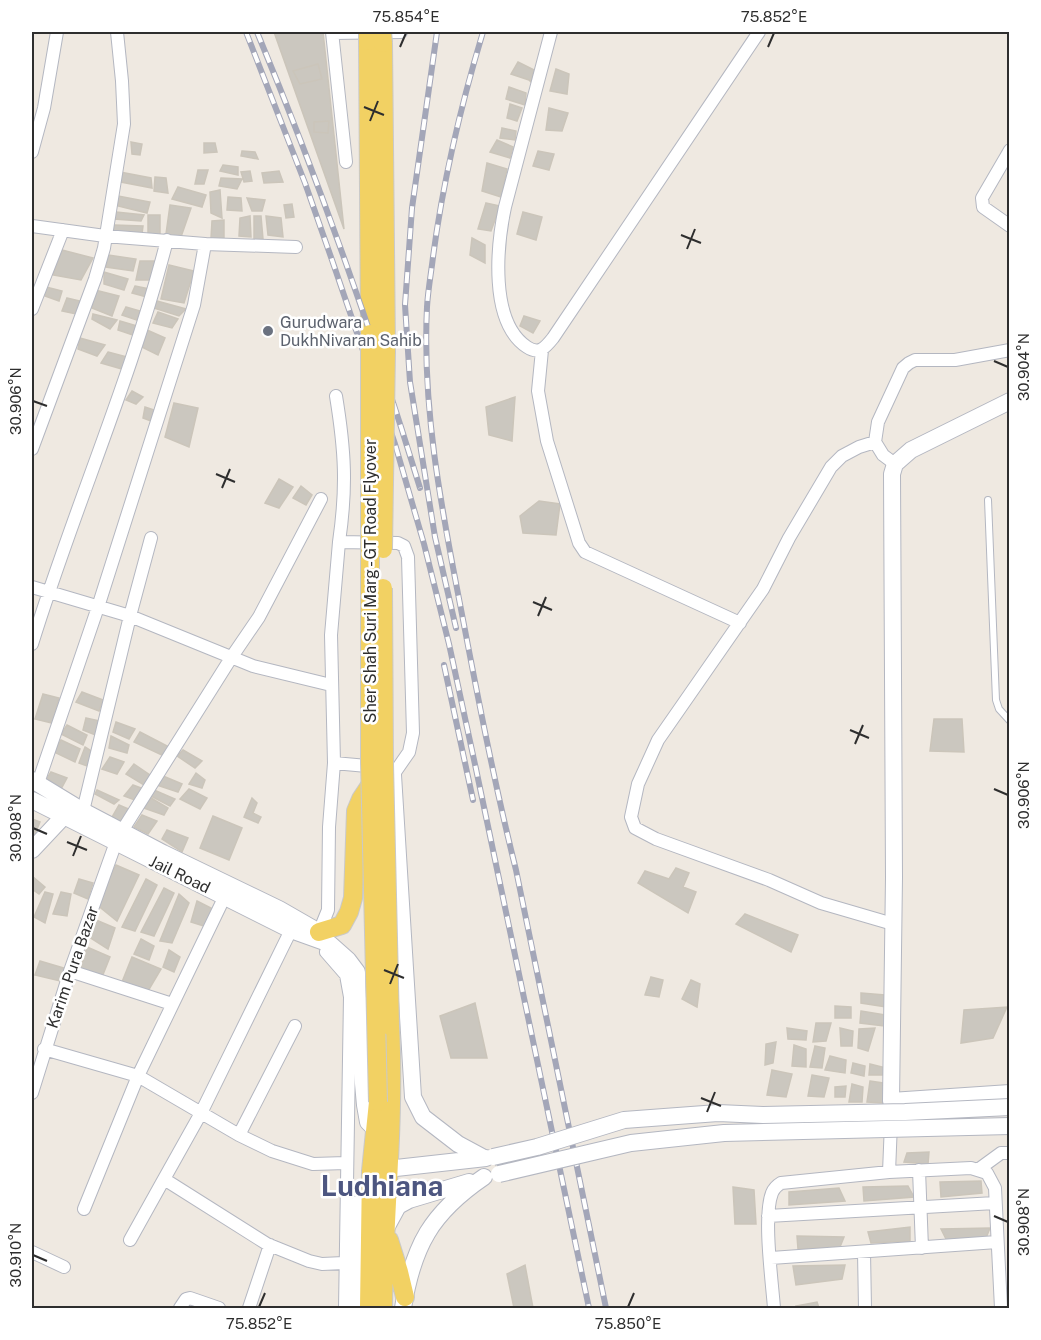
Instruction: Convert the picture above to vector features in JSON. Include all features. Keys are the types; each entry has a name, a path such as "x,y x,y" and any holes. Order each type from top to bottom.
{"main road":[{"name":"Sher Shah Suri Marg - GT Road Flyover","path":"368,32 371,784 379,1092 377,1131 380,1170"},
{"name":"Sher Shah Suri Marg - GT Road Flyover","path":"380,1170 391,1142 400,1053 384,764 383,541 386,350 382,32"},
{"path":"328,935 342,925 353,898 356,811 371,784"},
{"path":"380,1170 387,1194 383,1308"},
{"path":"358,1204 358,1192 380,1170"},
{"path":"369,1308 380,1170"},
{"path":"385,1230 399,1272 404,1303"}],"street":[{"path":"32,152 44,108 57,32"},
{"path":"32,449 103,255 124,124 117,32"},
{"path":"346,162 332,32 401,32"},
{"path":"542,350 537,351 524,345 509,325 501,298 497,260 505,207 551,32"},
{"path":"740,623 585,552 579,543 547,441 538,391 542,350 586,290 759,32"},
{"path":"1010,150 982,198 983,207 1010,226"},
{"path":"32,226 105,236 205,244 296,247"},
{"path":"32,309 63,230"},
{"path":"32,644 48,591 140,336 167,240"},
{"path":"34,781 98,608 194,305 205,244"},
{"path":"895,464 883,454 875,442 878,422 903,368 915,360 955,360 1010,350"},
{"path":"336,396 344,443 346,479 331,634 334,763 329,827 326,952 346,975 350,997 345,1308"},
{"path":"889,1172 893,924 892,474 895,464 911,450 1010,401"},
{"path":"875,442 842,456 831,467 789,538 763,589 658,741 638,783 631,818 632,823 641,832 656,839 770,880 821,903 893,924"},
{"name":"Karim Pura Bazar","path":"32,1093 70,971 118,836 259,617 321,499"},
{"path":"83,810 129,616 151,538"},
{"path":"339,542 398,543 404,546 408,557 413,733 409,752 390,771 400,1053 412,1097 423,1117 458,1144 484,1158"},
{"path":"32,587 129,616 253,666 331,685"},
{"path":"334,763 390,771"},
{"name":"Jail Road","path":"34,781 83,810 118,836 225,896 291,930 328,935"},
{"name":"Jail Road","path":"32,800 63,817 118,836 279,909 328,935"},
{"path":"32,850 63,817"},
{"path":"84,1209 138,1076 225,896"},
{"path":"130,1240 201,1113 291,930"},
{"path":"328,935 357,972 362,1083 368,1122 377,1131"},
{"path":"70,971 172,1004"},
{"path":"239,1135 295,1026"},
{"path":"45,1049 138,1076 239,1135 272,1151 313,1164 346,1163"},
{"path":"891,1101 1010,1093"},
{"path":"380,1170 484,1158 537,1147 624,1120 718,1113 763,1115 1010,1107"},
{"path":"385,1230 399,1206 409,1200 483,1178 632,1143 724,1133 1010,1126"},
{"path":"979,1169 1001,1153 1010,1153"},
{"path":"774,1308 768,1216 775,1187 781,1183 889,1172 979,1169 987,1173 992,1180 1001,1308"},
{"path":"919,1170 922,1248"},
{"path":"387,1194 483,1178"},
{"path":"404,1303 419,1248 430,1228 457,1197 483,1178"},
{"path":"164,1179 270,1245 309,1262 344,1263"},
{"path":"768,1216 995,1203"},
{"path":"357,1308 358,1204"},
{"path":"771,1258 997,1242"},
{"path":"249,1308 270,1245"},
{"path":"32,1252 64,1267"},
{"path":"864,1252 865,1308"},
{"path":"180,1308 186,1299 190,1298 219,1308"}],"lane":[{"path":"988,500 996,700 999,709 1010,721"}],"building":[{"path":"274,32 323,32 344,229"},
{"path":"518,62 534,70 531,82 511,74"},
{"path":"318,64 322,79 300,84 293,71"},
{"path":"556,69 569,74 567,94 550,91"},
{"path":"509,87 526,93 525,105 506,99"},
{"path":"510,104 522,108 517,121 507,118"},
{"path":"549,108 568,113 562,131 546,130"},
{"path":"329,121 328,133 314,132 314,122"},
{"path":"502,128 516,131 515,140 500,138"},
{"path":"497,140 513,147 510,158 490,152"},
{"path":"131,142 142,144 140,155 132,154"},
{"path":"204,143 215,143 217,152 204,153"},
{"path":"242,151 255,152 258,159 241,156"},
{"path":"538,151 554,154 549,170 533,166"},
{"path":"487,163 507,169 501,197 482,191"},
{"path":"223,165 238,167 238,175 220,171"},
{"path":"198,170 208,170 204,184 195,184"},
{"path":"250,171 252,181 244,182 241,172"},
{"path":"279,171 283,182 264,183 262,173"},
{"path":"120,172 151,178 152,188 121,182"},
{"path":"155,177 166,178 168,193 154,191"},
{"path":"221,178 242,179 237,189 219,186"},
{"path":"178,187 206,195 202,207 172,199"},
{"path":"220,190 222,218 211,213 210,192"},
{"path":"118,196 150,202 147,213 118,206"},
{"path":"228,197 241,198 242,211 227,210"},
{"path":"247,198 265,200 262,211 252,211"},
{"path":"486,203 500,206 491,231 478,229"},
{"path":"292,204 294,217 286,218 284,205"},
{"path":"170,205 191,208 181,237 166,234"},
{"path":"116,212 144,215 141,221 114,219"},
{"path":"523,212 542,217 536,240 517,234"},
{"path":"148,215 160,215 160,235 148,233"},
{"path":"250,216 251,237 239,236 240,218"},
{"path":"254,216 261,216 263,239 254,240"},
{"path":"266,216 281,218 283,237 268,235"},
{"path":"224,220 224,238 211,238 212,221"},
{"path":"114,225 143,226 142,234 110,234"},
{"path":"472,238 485,245 485,263 470,255"},
{"path":"62,250 93,258 81,280 53,275"},
{"path":"108,255 136,259 133,271 106,267"},
{"path":"140,261 156,261 150,280 136,280"},
{"path":"169,265 194,271 184,303 161,299"},
{"path":"104,272 128,279 124,290 104,284"},
{"path":"135,286 150,289 147,297 132,293"},
{"path":"46,287 62,291 59,301 45,296"},
{"path":"95,290 119,296 112,316 92,308"},
{"path":"67,298 80,301 77,314 62,311"},
{"path":"157,301 186,309 179,316 154,308"},
{"path":"126,307 140,311 137,320 122,315"},
{"path":"158,312 178,319 172,328 153,323"},
{"path":"93,314 117,320 110,329 92,319"},
{"path":"524,316 540,321 533,333 520,326"},
{"path":"120,321 137,326 133,335 118,330"},
{"path":"147,330 165,338 158,355 142,347"},
{"path":"80,338 105,345 97,356 78,349"},
{"path":"108,352 127,357 122,369 101,363"},
{"path":"132,391 143,397 136,404 126,400"},
{"path":"515,397 512,441 489,435 486,407"},
{"path":"174,403 198,408 189,447 165,437"},
{"path":"145,407 154,410 151,421 143,418"},
{"path":"279,479 293,487 279,508 265,503"},
{"path":"301,486 312,495 306,505 293,498"},
{"path":"539,501 560,504 556,535 523,533 520,516"},
{"path":"82,692 103,700 99,711 76,702"},
{"path":"43,694 59,698 52,723 35,719"},
{"path":"86,718 100,721 98,736 83,730"},
{"path":"934,719 962,719 964,752 930,751"},
{"path":"116,722 135,729 129,739 113,732"},
{"path":"67,725 87,735 83,745 61,734"},
{"path":"140,732 169,747 162,755 134,742"},
{"path":"111,736 129,745 127,753 109,748"},
{"path":"61,740 80,749 75,762 54,752"},
{"path":"85,747 93,752 90,767 79,763"},
{"path":"183,750 202,761 195,768 177,756"},
{"path":"110,757 124,762 117,774 102,769"},
{"path":"134,764 150,775 144,785 126,774"},
{"path":"51,772 67,778 61,789 47,778"},
{"path":"196,773 205,780 202,788 189,784"},
{"path":"163,776 182,784 178,792 157,785"},
{"path":"133,785 141,788 135,800 124,796"},
{"path":"189,789 207,798 200,809 180,799"},
{"path":"97,790 119,800 114,804 95,794"},
{"path":"154,790 175,799 170,806 149,795"},
{"path":"151,798 168,808 164,815 144,808"},
{"path":"252,798 257,803 253,813 261,817 258,823 244,817"},
{"path":"119,805 131,810 120,823 111,819"},
{"path":"142,815 157,821 148,834 134,827"},
{"path":"213,816 242,828 229,860 200,848"},
{"path":"32,819 40,822 33,839 32,838"},
{"path":"167,830 188,838 182,852 162,839"},
{"path":"116,865 139,875 117,921 96,904"},
{"path":"676,868 689,873 683,887 696,892 688,913 638,883 645,871 669,879"},
{"path":"32,876 45,887 39,894 32,889"},
{"path":"79,879 93,883 88,899 74,893"},
{"path":"146,879 157,885 135,931 122,927"},
{"path":"164,888 174,893 154,936 141,932"},
{"path":"45,892 53,894 45,923 34,917"},
{"path":"61,892 71,894 67,916 53,914"},
{"path":"179,894 189,903 172,943 160,941"},
{"path":"197,901 213,909 204,926 191,922"},
{"path":"745,914 798,935 791,952 736,924"},
{"path":"96,920 115,928 108,949 89,937"},
{"path":"141,939 154,946 149,960 134,954"},
{"path":"87,947 110,957 102,977 80,970"},
{"path":"169,950 180,957 174,972 163,967"},
{"path":"132,957 161,969 148,991 122,982"},
{"path":"40,961 67,969 60,981 35,975"},
{"path":"651,977 663,980 659,997 645,995"},
{"path":"691,980 700,984 697,1007 682,999"},
{"path":"861,993 885,995 887,1007 861,1003"},
{"path":"475,1003 487,1058 451,1058 440,1016"},
{"path":"835,1006 851,1007 851,1018 835,1018"},
{"path":"1007,1007 993,1038 961,1043 964,1010"},
{"path":"861,1011 886,1015 884,1026 860,1023"},
{"path":"816,1023 831,1023 826,1041 813,1042"},
{"path":"787,1028 807,1031 806,1040 788,1039"},
{"path":"840,1028 853,1031 852,1046 841,1046"},
{"path":"875,1028 868,1051 858,1048 859,1029"},
{"path":"776,1042 773,1063 765,1065 766,1044"},
{"path":"794,1045 806,1049 806,1067 792,1066"},
{"path":"815,1046 825,1048 822,1068 810,1067"},
{"path":"830,1056 846,1060 845,1073 825,1070"},
{"path":"853,1063 865,1066 864,1076 851,1073"},
{"path":"870,1064 886,1068 883,1075 869,1075"},
{"path":"772,1070 792,1074 786,1097 767,1095"},
{"path":"812,1075 829,1078 824,1097 808,1096"},
{"path":"870,1081 883,1083 884,1103 867,1102"},
{"path":"852,1084 863,1087 862,1102 849,1102"},
{"path":"846,1086 845,1097 835,1097 835,1087"},
{"path":"929,1152 928,1164 904,1162 907,1153"},
{"path":"981,1181 982,1193 941,1197 940,1182"},
{"path":"908,1186 914,1197 864,1201 863,1187"},
{"path":"733,1187 754,1190 756,1224 735,1224"},
{"path":"839,1188 845,1201 789,1205 789,1192"},
{"path":"910,1227 910,1241 871,1243 868,1232"},
{"path":"990,1228 986,1238 947,1241 941,1229"},
{"path":"797,1236 844,1237 840,1247 798,1249"},
{"path":"525,1265 533,1308 514,1308 507,1274"},
{"path":"845,1265 842,1279 796,1285 793,1266"},
{"path":"817,1302 819,1308 797,1308 796,1306"}],"railway":[{"path":"246,32 305,183 332,260 395,444 424,544 449,644 476,769 589,1308"},
{"path":"257,32 344,258 420,488"},
{"path":"437,32 412,208 405,305 410,382 435,537 456,628"},
{"path":"483,32 454,143 433,257 427,301 426,344 430,419 446,530 479,704 516,870 606,1308"},
{"path":"444,665 473,800"}],"place":[{"name":"Gurudwara DukhNivaran Sahib","path":"268,331"}],"district":[{"name":"Ludhiana","path":"382,1186"}]}
